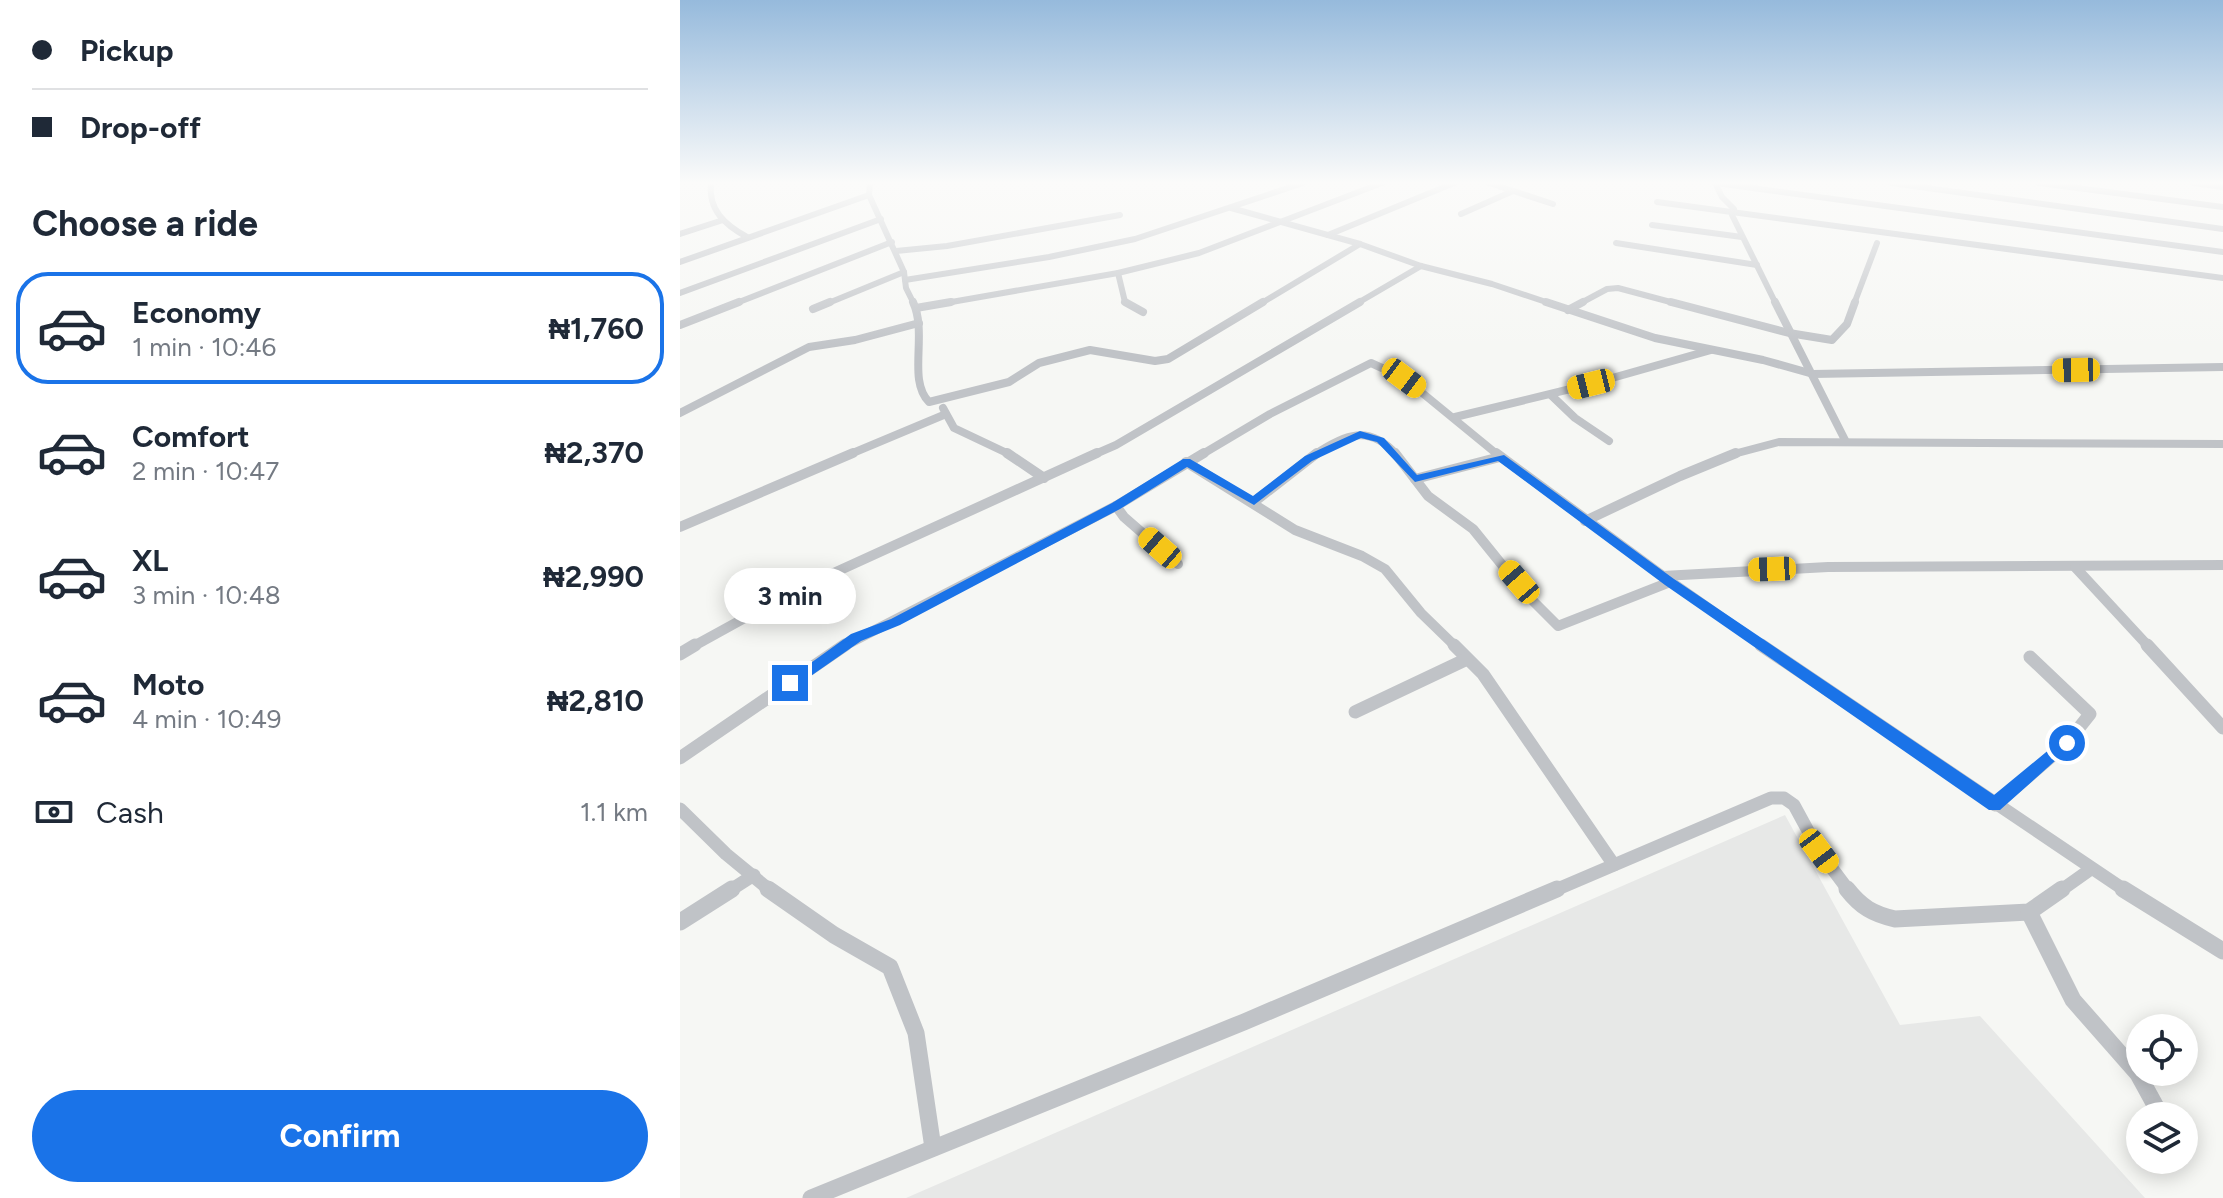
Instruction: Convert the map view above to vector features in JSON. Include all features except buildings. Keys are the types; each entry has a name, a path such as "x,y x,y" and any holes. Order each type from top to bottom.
{"street":[{"path":"680,262 742,239"},
{"path":"680,293 827,239"},
{"path":"891,239 916,308 921,346 917,360 922,395 929,402 1009,382 1039,363 1090,350 1155,361 1168,359 1360,244"},
{"path":"896,251 987,239"},
{"path":"813,309 905,276 1079,252 1132,239"},
{"path":"916,308 1118,273 1199,253 1235,239"},
{"path":"1342,239 1655,338 1813,374 2223,367"},
{"path":"1743,239 1845,440"},
{"path":"1933,239 2223,278"},
{"path":"2127,239 2223,252"},
{"path":"680,325 892,242"},
{"path":"1616,243 1757,265"},
{"path":"1568,310 1607,289 1618,288 1826,340 1838,337 1847,324 1877,243"},
{"path":"680,654 792,592 1116,445 1421,266"},
{"path":"1118,273 1125,302 1143,312"},
{"path":"680,413 809,347 855,340 919,323"},
{"path":"1455,417 1551,395 1712,350"},
{"path":"680,758 856,638 896,622 1116,506 1270,414 1371,363 1404,378 1500,457 1666,579 2091,869 2223,950"},
{"path":"1551,395 1575,418 1609,441"},
{"path":"940,400 954,428 1020,460 1044,478"},
{"path":"680,527 946,414"},
{"path":"1254,502 1309,459 1360,434 1380,440 1429,496 1470,525 1558,626 1666,579 1828,567 2223,565"},
{"path":"1585,521 1703,467 1757,446 1779,442 2223,444"},
{"path":"1415,479 1500,457"},
{"path":"1186,462 1295,530 1362,556 1385,569 1421,613 1483,674 1614,865"},
{"path":"1116,506 1124,517 1178,564"},
{"path":"2075,567 2223,728"},
{"path":"1995,805 2067,743 2090,714 2030,657"},
{"path":"1355,712 1467,659"},
{"path":"811,1198 1244,1022 1777,797 1794,805 1819,851 1858,903 1876,915 1895,919 2029,912 2091,869"},
{"path":"680,809 708,840 841,942 890,967 916,1033 933,1148"},
{"path":"680,922 754,875"},
{"path":"2029,912 2073,1000 2138,1074 2153,1102"}],"shaded area":[{"path":"1785,815 1900,1025 1980,1016 2145,1198 906,1198"}],"route":[{"path":"790,683 856,638 896,622 1116,506 1186,462 1254,502 1318,453 1360,434 1380,440 1415,479 1471,467 1500,457 1670,582 1995,805 2067,743"}]}
